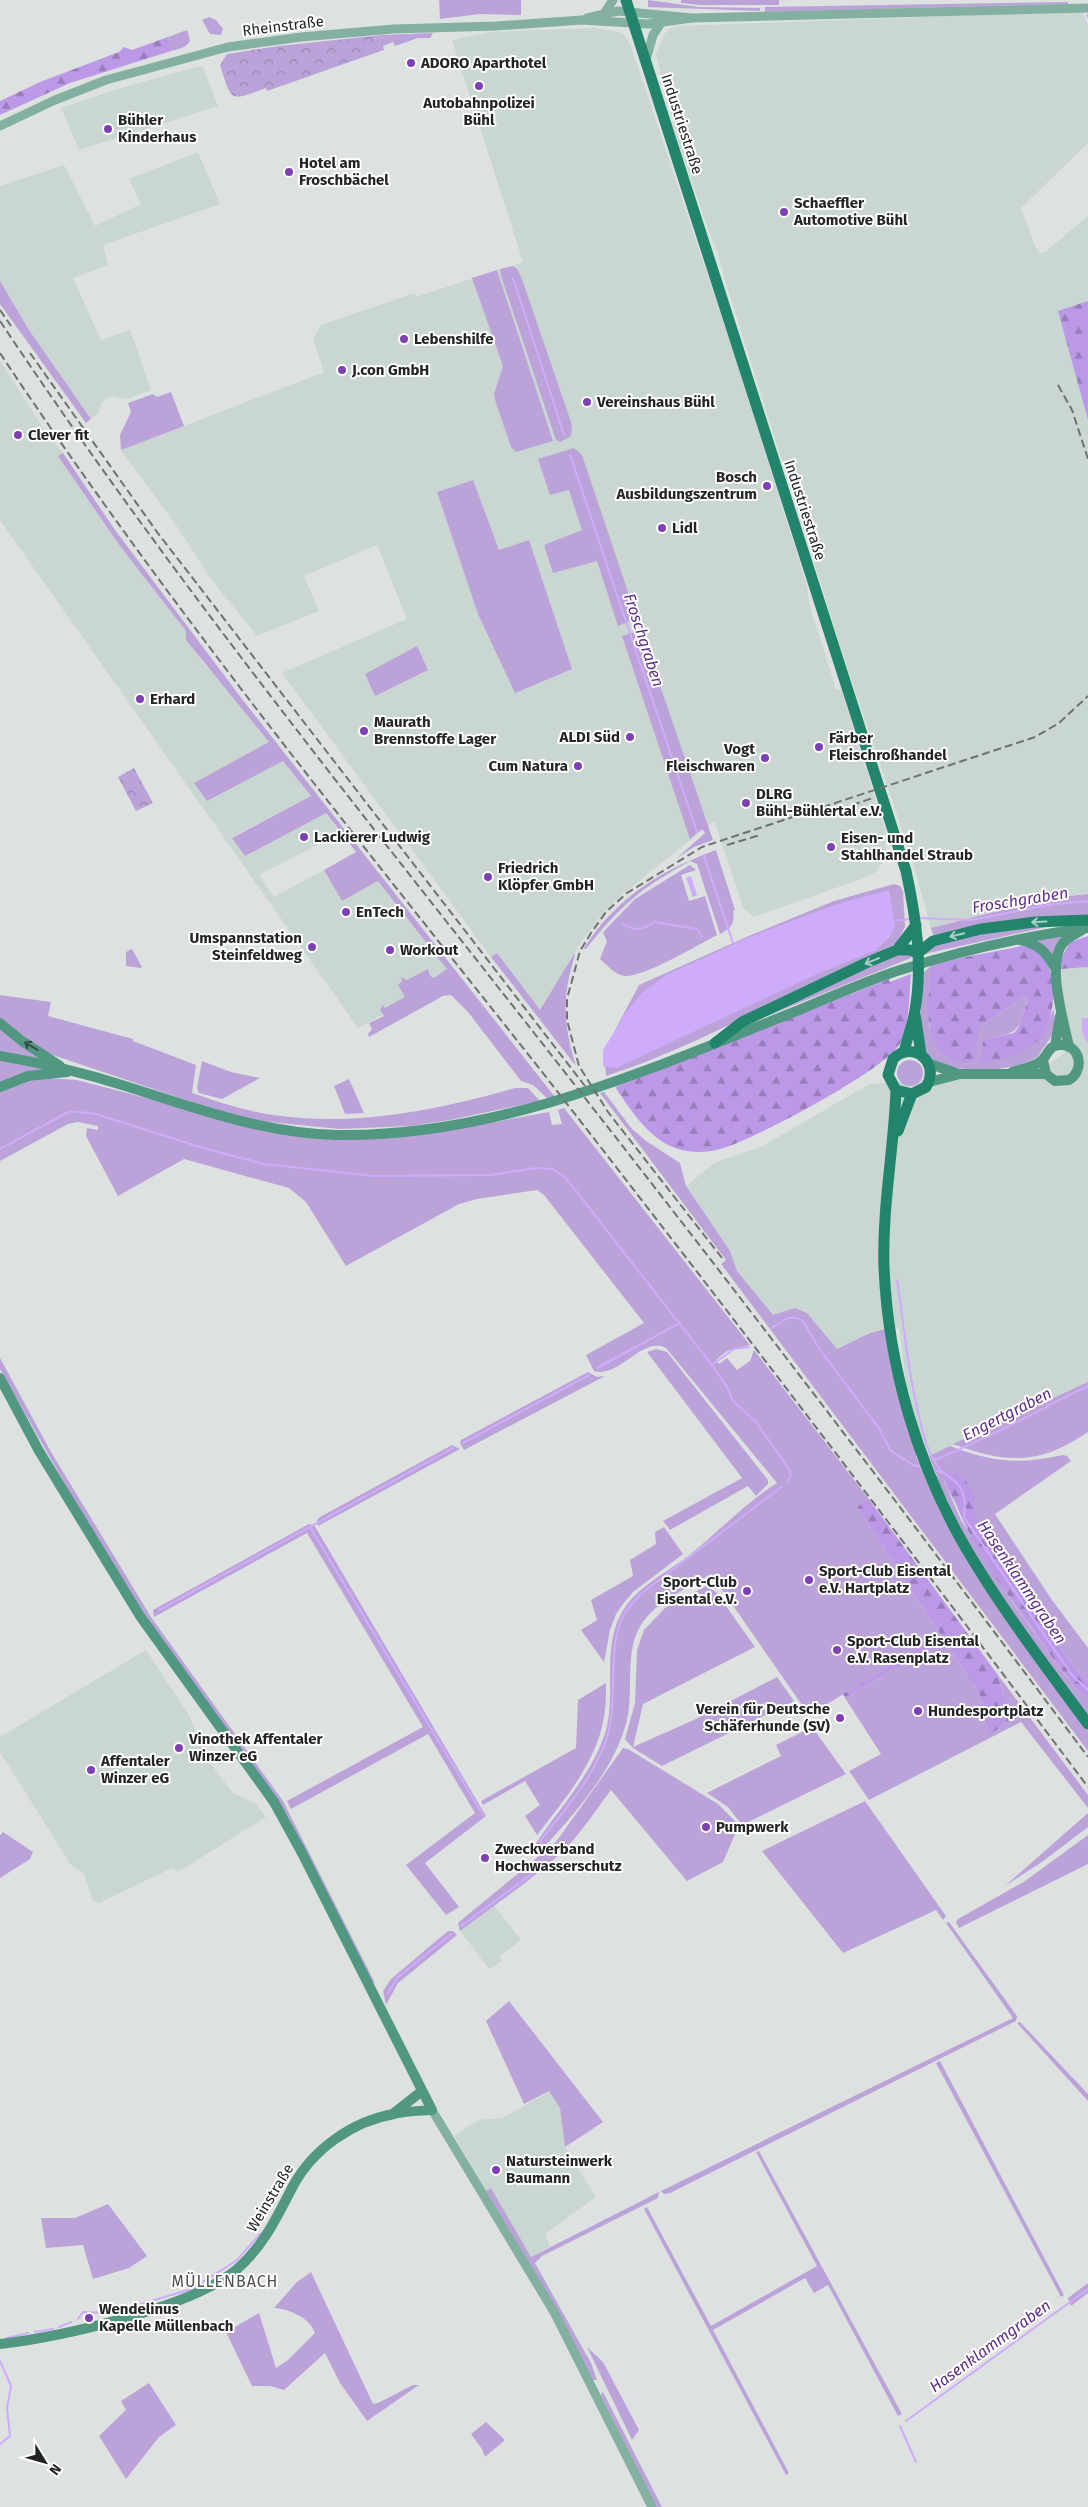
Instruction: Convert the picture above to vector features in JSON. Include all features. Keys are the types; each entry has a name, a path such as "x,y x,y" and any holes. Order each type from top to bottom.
{"main road":[{"name":"Industriestraße","path":"626,0 896,836 915,919 918,953 915,1012"},
{"path":"915,919 923,934 933,941"},
{"path":"897,950 915,919"},
{"path":"715,1043 742,1022 897,950 910,950 918,953 933,941 981,929 1035,922 1087,926"},
{"path":"0,1056 63,1068 234,1121 278,1129 335,1135 376,1134 444,1128 525,1108 626,1077 897,971 944,957 1015,940 1087,926"},
{"path":"1043,1060 1046,1074 1052,1080 1062,1082 1075,1076 1080,1062 1076,1053 1070,1047 1061,1010 1055,969 1057,954 1062,945 1087,926"},
{"path":"1015,940 1034,944 1045,951 1055,969"},
{"path":"1055,1046 1061,1010"},
{"path":"904,1052 915,1012"},
{"path":"915,1012 921,1054 930,1064 960,1074"},
{"path":"0,1023 22,1041 63,1068"},
{"path":"1012,1072 1043,1060 1049,1050 1055,1046 1070,1047"},
{"path":"921,1054 904,1052 893,1058 888,1069 889,1081 896,1090 904,1094 912,1094 922,1090 929,1082 930,1064"},
{"path":"0,1087 28,1076 74,1071"},
{"path":"929,1082 960,1074 1012,1072 1046,1074"},
{"path":"896,1090 884,1219 886,1297 899,1375 923,1456 959,1536 982,1576 1017,1628 1088,1724"},
{"path":"890,1159 912,1094"},
{"path":"0,1378 44,1460 140,1616 274,1802 302,1853 432,2110"},
{"name":"Weinstraße","path":"393,2114 422,2091"},
{"name":"Weinstraße","path":"0,2344 62,2333 124,2317 169,2303 218,2282 242,2264 270,2231 299,2175 320,2151 350,2130 393,2114 432,2110"}],"street":[{"path":"605,12 612,0"},
{"name":"Rheinstraße","path":"0,126 55,100 106,80 224,48 346,32 633,17 692,18 1088,8"},
{"name":"Rheinstraße","path":"582,20 605,12 661,23 692,18"},
{"path":"646,60 653,35 661,23"},
{"path":"432,2110 554,2312 652,2507"}],"shaded area":[{"path":"1082,11 1088,25 1088,143 1021,208 1036,248 1040,253 1045,252 1088,216 1088,893 1049,898 931,928 912,859 842,651 718,253 678,141 656,54 665,33 670,28 679,26"},
{"path":"594,28 618,32 624,35 631,46 734,354 807,586 810,607 836,689 841,689 885,829 887,856 876,872 861,879 754,917 744,909 714,821 624,893 601,916 579,945 540,1011 497,953 491,957 282,673 407,619 377,545 304,576 319,611 257,636 211,579 178,528 121,450 324,372 313,339 321,325 415,293 416,297 523,262 452,40 492,32"},
{"name":"Bühler Kinderhaus","path":"203,67 218,106 79,150 61,108 117,89"},
{"path":"198,152 220,204 103,245 108,265 73,278 101,340 130,330 151,390 127,399 112,396 101,404 99,413 91,419 29,330 0,281 0,186 64,165 95,226 141,204 129,179"},
{"path":"0,361 40,423 63,453 59,457 120,546 186,631 203,663 226,687 270,742 194,783 207,801 283,760 311,796 232,837 245,855 325,813 340,833 259,875 274,897 324,870 342,901 378,881 453,976 358,1028 0,520"},
{"path":"691,876 697,895 693,897 686,878"},
{"path":"889,890 895,927 889,938 876,950 819,973 616,1068 603,1066 603,1050 627,1011 644,991 668,974 752,936 838,904"},
{"path":"1088,967 1088,1382 927,1457 907,1392 899,1327 870,1333 837,1349 807,1313 795,1308 773,1316 737,1271 730,1251 686,1186 716,1162 761,1147 869,1084 993,1077 1048,1065 1064,1053 1061,969"},
{"path":"1082,1018 1088,1018 1088,1043 1083,1034"},
{"path":"146,1650 189,1715 207,1759 233,1793 255,1803 266,1817 178,1872 172,1868 99,1903 93,1901 84,1874 71,1865 0,1752 0,1737"},
{"path":"494,1905 521,1940 499,1957 502,1961 489,1969 460,1931"},
{"path":"550,2091 560,2108 565,2147 596,2197 545,2234 550,2246 531,2257 491,2188 486,2191 454,2136 478,2120 503,2118"}],"green space":[{"path":"439,0 521,0 521,15 480,14 440,19"},
{"path":"648,0 699,7 760,8 760,11 648,7"},
{"path":"681,0 779,0 779,5 700,5 681,3"},
{"path":"1068,2 1068,4 765,12 765,7"},
{"path":"209,17 216,20 223,29 221,35 210,34 202,20"},
{"path":"187,30 189,43 182,48 171,51 168,37"},
{"path":"433,33 430,38 418,38 395,46 393,42 383,46 384,50 378,52 382,35"},
{"path":"382,35 378,52 267,91 266,88 245,96 234,96 230,92 220,65 227,54 279,46"},
{"path":"168,37 171,51 70,83 0,115 0,101 40,82 119,52 124,47 132,50"},
{"path":"513,266 518,270 523,282 572,425 571,436 560,442 556,440 501,276 500,269"},
{"path":"497,270 553,441 516,452 511,447 494,394 503,366 472,278"},
{"path":"0,281 29,330 91,419 86,423 0,304"},
{"path":"1088,301 1088,420 1058,311"},
{"path":"171,392 184,426 121,450 120,435 131,412 128,403 153,394 157,397"},
{"path":"574,448 582,455 635,613 633,620 618,626 597,561 553,573 544,545 582,530 569,490 550,495 538,459"},
{"path":"63,453 115,530 242,699 555,1097 548,1099 533,1085 521,1081 468,1012 451,995 443,996 369,1037 368,1034 372,1029 369,1023 384,1016 380,1010 383,1005 385,1008 405,997 398,985 402,981 401,977 407,980 428,969 430,976 434,978 447,969 378,881 342,901 324,870 356,852 326,813 245,856 232,838 311,796 283,761 207,801 194,783 269,742 186,640 186,631 120,546 58,456"},
{"path":"473,480 499,550 529,540 572,669 515,693 478,614 437,492"},
{"path":"637,631 643,636 713,840 694,847 677,858 705,833 702,829 690,839 622,636"},
{"path":"417,646 428,670 375,696 365,674"},
{"path":"134,768 153,803 136,811 118,777"},
{"path":"716,850 735,910 733,911 734,919 732,925 727,930 720,934 697,864 690,861 645,889 621,909 586,949 584,948 610,914 641,888 677,867 696,858"},
{"path":"690,865 696,870 681,875 689,901 705,896 717,935 671,960 634,975 625,976 615,972 600,959 607,941 603,933 605,930 635,899"},
{"path":"894,884 900,886 903,891 905,927 897,943 693,1042 606,1076 604,1051 639,985 751,935 834,901"},
{"path":"1088,894 1088,915 1018,920 933,935 931,928 1049,898"},
{"path":"1064,923 924,954 941,940"},
{"path":"1068,934 1053,960 1050,951 1034,941"},
{"path":"1088,936 1088,967 1061,969 1061,959 1070,942"},
{"path":"1021,946 1038,950 1047,963 1051,975 1053,1000 1051,1013 1042,1036 1034,1044 1017,1054 991,1062 984,1063 981,1061 983,1042 987,1039 1014,1033 1018,1028 1028,999 1024,996 978,1028 976,1058 970,1062 951,1059 941,1051 934,1041 930,1030 928,1004 931,966 964,957"},
{"path":"132,949 141,968 126,966 126,952"},
{"path":"896,952 911,955 911,958 742,1026"},
{"path":"497,953 540,1010 575,955 568,984 566,1010 569,1037 576,1066 491,957"},
{"path":"931,966 929,1028 978,1028 1024,996 1028,998 1016,1028 1007,1034 987,1039 1044,1032 1054,1008 1052,1033 1039,1055 1028,1062 1014,1066 980,1070 946,1066 934,1060 926,1052 923,1044 921,1024 924,972"},
{"path":"911,974 908,1011 903,1037 899,1045 888,1057 816,1104 736,1143 704,1152 692,1152 675,1148 648,1130 615,1087 889,979 890,982"},
{"path":"0,995 51,1002 48,1016 133,1039 133,1041 196,1065 192,1093 232,1106 273,1115 334,1119 365,1118 456,1103 515,1088 528,1088 540,1101 450,1120 410,1126 340,1129 269,1122 233,1116 47,1053 0,1019"},
{"path":"0,1029 47,1060 0,1052"},
{"path":"910,1060 919,1064 923,1073 919,1082 910,1086 901,1082 897,1073 901,1064"},
{"path":"0,1061 50,1070 0,1083"},
{"path":"202,1061 231,1072 260,1078 222,1099 199,1093 197,1088"},
{"path":"47,1078 77,1080 281,1133 451,1130 549,1112 552,1125 562,1124 558,1110 564,1108 750,1345 727,1351 716,1360 719,1364 727,1358 737,1370 750,1361 754,1350 868,1498 857,1507 941,1635 809,1715 711,1574 663,1602 641,1625 636,1635 631,1657 628,1715 615,1753 581,1805 540,1851 535,1845 584,1776 593,1761 606,1730 609,1716 612,1642 615,1627 627,1604 644,1587 692,1553 745,1507 777,1483 666,1348 657,1346 648,1348 612,1369 603,1372 594,1371 586,1355 644,1323 544,1195 537,1190 477,1199 459,1204 346,1266 306,1202 289,1188 184,1159 118,1196 86,1136 87,1128 98,1130 98,1126 78,1122 68,1124 0,1161 0,1090 11,1084"},
{"path":"349,1079 364,1113 345,1114 334,1086"},
{"path":"604,1092 632,1129 646,1141 680,1163 686,1186 730,1251 737,1271 773,1315 795,1308 807,1313 837,1349 870,1333 886,1329 918,1455 916,1456 924,1476 926,1476 1023,1643 1088,1731 1088,1751 721,1264 726,1260 600,1093"},
{"path":"656,1349 667,1352 768,1480 768,1484 756,1496 748,1486 670,1530 663,1521 742,1478 647,1352"},
{"path":"0,1358 51,1452 151,1617 283,1801 375,1983 371,1982 289,1818 229,1731 165,1646 87,1523 0,1369"},
{"path":"588,1372 597,1377 605,1376 464,1450 460,1443 461,1440"},
{"path":"1088,1382 1088,1432 1054,1451 1038,1456 1007,1458 973,1451 953,1444"},
{"path":"452,1445 460,1449 318,1526 317,1520 320,1517"},
{"path":"950,1446 993,1459 1018,1461 1063,1455 1067,1456 1071,1461 995,1514 1052,1600 1088,1648 1088,1681 1079,1673 1009,1575 975,1514 975,1498 944,1481 961,1520 1011,1600 1066,1676 1088,1699 1088,1717 1030,1639 970,1547 936,1477 929,1456"},
{"path":"955,1472 966,1480 975,1498 975,1514 1009,1575 1079,1673 1088,1681 1088,1699 1058,1665 999,1583 980,1552 946,1483 945,1476"},
{"path":"868,1498 998,1675 1003,1695 1016,1716 989,1735 979,1693 944,1640 845,1698 843,1694 941,1635 857,1507"},
{"path":"309,1524 314,1525 486,1816 425,1863 459,1907 446,1915 406,1865 475,1813 428,1734 291,1809 287,1801 423,1727 307,1533 154,1617 153,1610"},
{"path":"664,1527 683,1554 633,1592 623,1604 616,1614 610,1630 604,1662 581,1630 597,1620 591,1600 633,1576 630,1560 656,1544 655,1532"},
{"path":"706,1586 716,1592 755,1647 643,1704 633,1747 696,1719 777,1677 794,1701 662,1766 633,1748 625,1739 635,1703 637,1650 644,1630 665,1608"},
{"name":"Hundesportplatz","path":"944,1640 979,1693 989,1734 1016,1716 1003,1695 998,1675 1088,1795 1088,1808 1021,1722 869,1800 849,1771 881,1754 845,1698"},
{"path":"606,1683 604,1717 593,1753 557,1810 537,1835 525,1816 540,1805 525,1781 483,1805 481,1801 576,1748 578,1700"},
{"path":"812,1727 846,1774 742,1825 728,1807 707,1793 781,1756 776,1745"},
{"path":"623,1748 628,1749 718,1804 739,1825 723,1862 687,1881 611,1790 566,1848 528,1881 460,1931 458,1923 556,1842"},
{"path":"865,1801 946,1916 943,1920 936,1910 843,1953 762,1851"},
{"path":"1088,1813 1088,1827 1042,1862 1005,1886"},
{"path":"3,1832 33,1852 30,1859 0,1878 0,1835"},
{"path":"1088,1835 1088,1864 959,1928 956,1922 958,1919 1025,1881"},
{"path":"949,1922 1017,2016 1016,2021 670,2193 664,2194 661,2191 1013,2018 946,1923"},
{"path":"448,1931 453,1931 457,1935 398,1983 386,2005 383,1991 391,1979"},
{"path":"509,2001 603,2122 565,2147 560,2108 549,2091 524,2104 486,2021"},
{"path":"1020,2022 1088,2094 1088,2101 1017,2023"},
{"path":"940,2061 1064,2295 1061,2297 936,2063"},
{"path":"759,2151 902,2414 898,2416 828,2285 814,2293 805,2278 713,2330 789,2473 786,2475 644,2209 647,2207 711,2326 817,2266 756,2152"},
{"path":"491,2188 531,2257 659,2192 658,2198 542,2256 535,2263 591,2363 597,2380 593,2380 555,2308 486,2191"},
{"path":"108,2204 147,2256 129,2268 93,2279 83,2245 46,2248 41,2218 75,2218"},
{"path":"311,2272 373,2404 413,2385 419,2385 367,2421 340,2383 325,2353 284,2390 270,2386 252,2386 226,2332 259,2313 276,2368 288,2360 315,2333 303,2318 286,2310 274,2308 297,2282"},
{"path":"1088,2283 1088,2293 1071,2306 1068,2298"},
{"path":"587,2347 603,2362 639,2430 632,2440"},
{"path":"149,2383 176,2425 159,2437 126,2479 99,2436 126,2410 121,2401"},
{"path":"603,2392 662,2507 656,2507 601,2395"},
{"path":"486,2422 505,2440 485,2457 482,2449 471,2434"}],"waterway":[{"name":"Froschgraben","path":"513,278 564,435"},
{"name":"Froschgraben","path":"570,455 697,832"},
{"name":"Froschgraben","path":"704,856 734,946"},
{"name":"Froschgraben","path":"918,918 971,920 1054,904 1088,901"},
{"name":"Froschgraben","path":"893,921 911,919"},
{"path":"622,923 634,929 646,927 654,922 697,929 702,937"},
{"path":"0,1149 70,1111 96,1114 203,1148 264,1164 374,1176 490,1175 536,1168 552,1169 565,1177 712,1365 734,1349 749,1347"},
{"name":"Hasenklammgraben","path":"897,1280 916,1403 920,1423 931,1455 941,1471 960,1487 965,1500 964,1517 1071,1674 1088,1690"},
{"path":"772,1328 788,1318 797,1318 803,1321 820,1350 878,1427 891,1451 913,1465 922,1467"},
{"path":"597,1368 678,1324"},
{"path":"712,1365 726,1385 733,1401 756,1422 789,1469 791,1475 787,1482"},
{"path":"463,1443 589,1375"},
{"name":"Engertgraben","path":"934,1460 993,1434 1088,1386"},
{"path":"159,1610 453,1448"},
{"name":"Hasenklammgraben","path":"932,1470 944,1473"},
{"path":"539,1848 541,1840 590,1774 604,1745 611,1717 617,1633 625,1613 642,1593 781,1487"},
{"path":"310,1527 483,1815"},
{"path":"461,1926 533,1873 534,1865"},
{"path":"388,1993 397,1978 451,1934"},
{"path":"78,2319 83,2312 104,2313 125,2309 191,2289 236,2261 260,2234"},
{"name":"Hasenklammgraben","path":"906,2421 1088,2289"},
{"path":"59,2327 71,2322"},
{"path":"35,2332 53,2329"},
{"path":"7,2338 28,2333"},
{"path":"0,2361 11,2386 7,2408 10,2436 0,2444"},
{"name":"Hasenklammgraben","path":"900,2426 916,2462"}],"railway":[{"path":"0,310 11,326"},
{"path":"0,321 64,415 198,601 753,1315 1088,1757"},
{"path":"0,353 63,446 194,627 331,805 678,1247 1088,1787"},
{"path":"30,353 157,532 585,1086"},
{"path":"1058,385 1072,410 1088,459"},
{"path":"722,1258 608,1112 579,1066 567,1020 567,999 580,951 591,933 606,912 627,893 702,847 1035,737 1059,723 1088,696"},
{"path":"852,805 873,798"},
{"path":"727,845 760,835"}],"place":[{"name":"ADORO Aparthotel","path":"411,63"},
{"name":"Autobahnpolizei Bühl","path":"479,86"},
{"name":"Bühler Kinderhaus","path":"108,129"},
{"name":"Hotel am Froschbächel","path":"289,172"},
{"name":"Schaeffler Automotive Bühl","path":"784,212"},
{"name":"Lebenshilfe","path":"404,339"},
{"name":"J.con GmbH","path":"342,370"},
{"name":"Vereinshaus Bühl","path":"587,402"},
{"name":"Clever fit","path":"18,435"},
{"name":"Bosch Ausbildungszentrum","path":"767,486"},
{"name":"Lidl","path":"662,528"},
{"name":"Erhard","path":"140,699"},
{"name":"Maurath Brennstoffe Lager","path":"364,731"},
{"name":"ALDI Süd","path":"630,737"},
{"name":"Färber Fleischroßhandel","path":"819,747"},
{"name":"Vogt Fleischwaren","path":"765,758"},
{"name":"Cum Natura","path":"578,766"},
{"name":"DLRG Bühl-Bühlertal e.V.","path":"746,803"},
{"name":"Lackierer Ludwig","path":"304,837"},
{"name":"Eisen- und Stahlhandel Straub","path":"831,847"},
{"name":"Friedrich Klöpfer GmbH","path":"488,877"},
{"name":"EnTech","path":"346,912"},
{"name":"Umspannstation Steinfeldweg","path":"312,947"},
{"name":"Workout","path":"390,950"},
{"name":"Sport-Club Eisental e.V. Hartplatz","path":"809,1580"},
{"name":"Sport-Club Eisental e.V.","path":"747,1591"},
{"name":"Sport-Club Eisental e.V. Rasenplatz","path":"837,1650"},
{"name":"Hundesportplatz","path":"918,1711"},
{"name":"Verein für Deutsche Schäferhunde (SV)","path":"840,1718"},
{"name":"Vinothek Affentaler Winzer eG","path":"179,1748"},
{"name":"Affentaler Winzer eG","path":"91,1770"},
{"name":"Pumpwerk","path":"706,1827"},
{"name":"Zweckverband Hochwasserschutz","path":"485,1858"},
{"name":"Natursteinwerk Baumann","path":"496,2170"},
{"name":"Wendelinus Kapelle Müllenbach","path":"89,2318"}],"district":[{"name":"MÜLLENBACH","path":"225,2281"}]}
